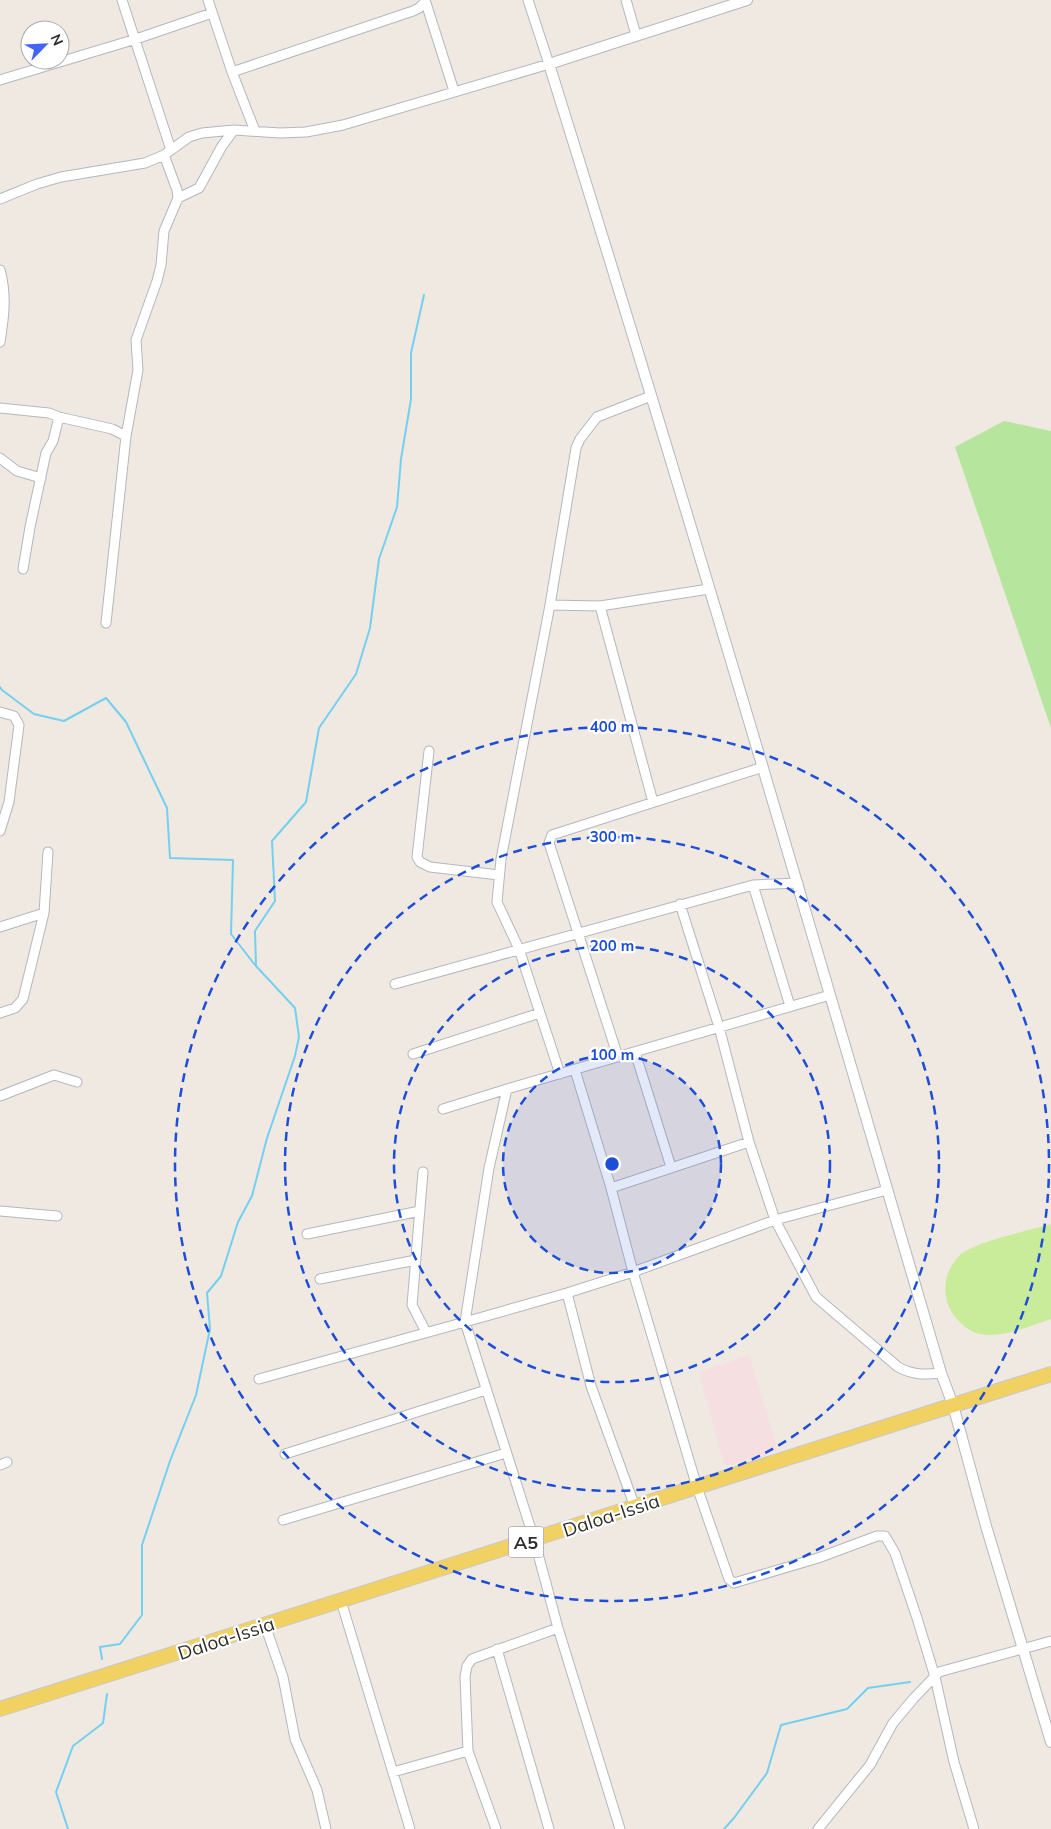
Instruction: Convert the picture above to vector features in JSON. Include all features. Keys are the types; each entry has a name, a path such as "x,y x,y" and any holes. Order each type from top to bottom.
{"main road":[{"name":"Daloa-Issia","path":"0,1709 1051,1374"}],"street":[{"path":"106,623 126,436 138,370 137,332 149,306 157,281 161,265 164,232 178,198 136,39 122,0"},
{"path":"208,0 232,72 255,131"},
{"path":"528,0 651,396 798,883 940,1374 954,1405 986,1526 1051,1742"},
{"path":"626,0 636,35"},
{"path":"0,198 61,177 145,163 167,152 189,137 202,133 234,130 280,133 306,132 343,125 549,64 747,0"},
{"path":"232,72 413,11 419,8 425,1"},
{"path":"425,1 454,91"},
{"path":"0,80 136,39 212,13"},
{"path":"178,198 199,188 222,146 234,130"},
{"path":"0,270 5,309 0,342"},
{"path":"560,1074 518,949 497,902 500,859 550,604 576,448 580,439 597,417 651,396"},
{"path":"0,408 39,411 112,429 126,436"},
{"path":"23,569 46,452 53,441 59,417"},
{"path":"0,458 17,471 40,478"},
{"path":"550,604 600,606 709,590"},
{"path":"600,606 653,802"},
{"path":"0,712 14,716 19,725 9,802 0,832"},
{"path":"429,752 417,857 420,862 430,867 499,875"},
{"path":"618,1057 548,843 552,835 763,768"},
{"path":"0,1013 16,1008 23,999 44,913 48,852"},
{"path":"395,984 753,885 798,883"},
{"path":"753,885 790,1006"},
{"path":"680,904 719,1027 749,1142 774,1220 816,1297 898,1367 909,1373 921,1375 940,1374"},
{"path":"0,927 44,913"},
{"path":"443,1109 830,995"},
{"path":"413,1054 540,1013"},
{"path":"635,1052 671,1167"},
{"path":"575,1070 697,1487 728,1579 734,1584 818,1558 877,1536 885,1536 895,1553 935,1677 954,1762 974,1829"},
{"path":"0,1096 54,1075 77,1082"},
{"path":"506,1089 490,1168 465,1322 534,1540 558,1628 620,1829"},
{"path":"611,1188 749,1142"},
{"path":"423,1172 412,1305 426,1332"},
{"path":"259,1379 567,1294 633,1272 774,1220 887,1190"},
{"path":"0,1211 57,1216"},
{"path":"307,1234 420,1211"},
{"path":"320,1279 416,1260"},
{"path":"567,1294 591,1386 635,1507"},
{"path":"285,1454 486,1390"},
{"path":"283,1520 506,1453"},
{"path":"341,1600 410,1829"},
{"path":"265,1625 283,1677 295,1739 317,1790 326,1829"},
{"path":"496,1829 468,1751 465,1677 467,1666 472,1659 558,1628"},
{"path":"818,1829 870,1765 893,1723 939,1672 1051,1641"},
{"path":"497,1649 549,1829"},
{"path":"393,1772 468,1751"}],"shaded area":[{"path":"749,1355 778,1450 730,1465 724,1464 699,1372"}],"green space":[{"path":"1004,421 1051,431 1051,728 955,447"},
{"path":"1051,1224 1051,1319 1020,1330 996,1335 981,1334 965,1327 950,1309 945,1291 946,1282 953,1263 967,1250 977,1246"}],"waterway":[{"path":"102,1659 100,1647 120,1644 142,1615 142,1545 170,1461 196,1395 210,1329 207,1293 221,1276 238,1222 252,1196 267,1138 295,1056 299,1037 295,1008 256,966 255,931 275,901 272,841 306,802 319,728 356,674 370,628 379,559 397,507 401,459 411,399 411,353 424,295"},
{"path":"0,687 34,714 64,721 106,698 126,722 167,808 170,858 233,860 231,934 255,965"},
{"path":"724,1829 767,1773 781,1725 847,1709 868,1688 910,1682"},
{"path":"68,1829 56,1792 73,1746 103,1723 107,1694"}]}
